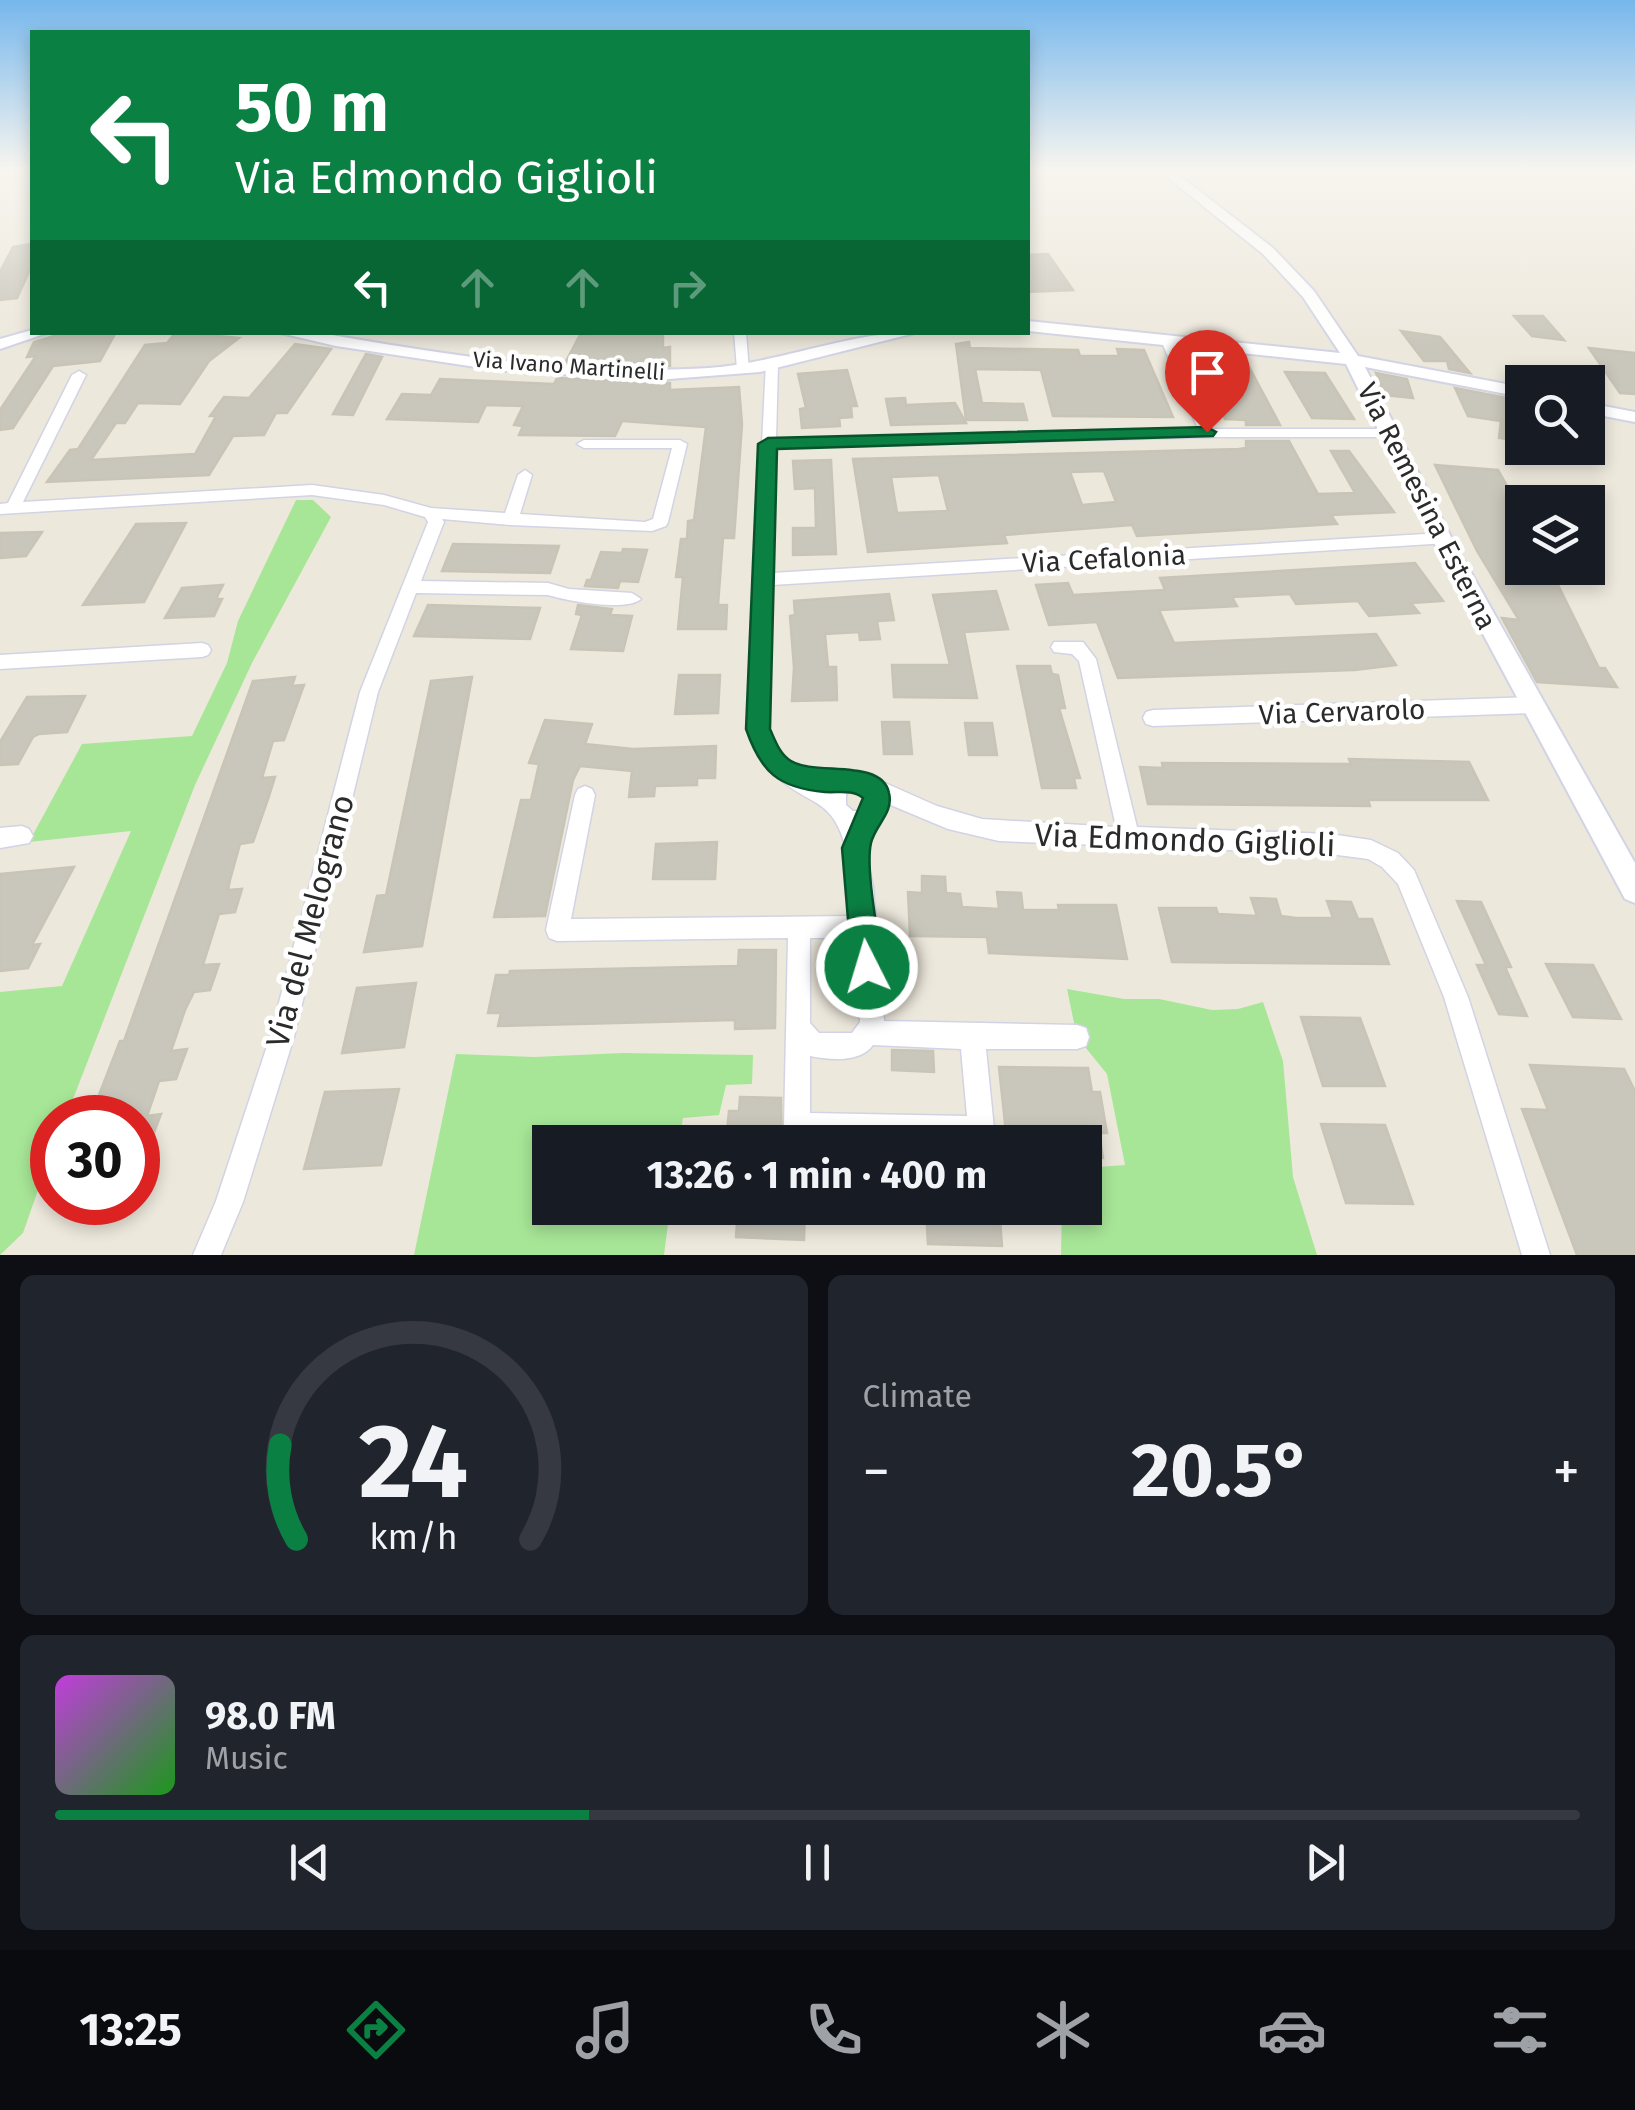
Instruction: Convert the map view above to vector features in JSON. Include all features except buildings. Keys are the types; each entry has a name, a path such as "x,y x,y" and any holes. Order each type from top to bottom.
{"street":[{"name":"Via Remesina Esterna","path":"1238,228 1268,251 1309,294 1353,360 1442,539 1635,890"},
{"path":"1030,326 1353,360 1437,372 1505,388"},
{"path":"0,344 32,335"},
{"name":"Via Ivano Martinelli","path":"305,335 515,365 603,373 678,374 744,370 894,335"},
{"path":"740,335 744,370"},
{"path":"1167,340 1207,432"},
{"path":"771,365 758,729 766,752 788,779 839,810 862,819 874,811"},
{"path":"6,509 79,375"},
{"path":"1605,411 1635,417"},
{"path":"768,444 1207,432 1387,433"},
{"path":"6,509 312,490 384,500 431,513 646,528 660,522 680,444 584,444"},
{"path":"510,520 525,475"},
{"name":"Via del Melograno","path":"206,1255 229,1202 282,1037 369,692 436,522 431,513"},
{"name":"Via Cefalonia","path":"766,578 1442,539"},
{"path":"410,587 548,589 569,595 632,598"},
{"path":"1060,647 1076,648 1086,658 1129,836"},
{"path":"0,662 202,650"},
{"name":"Via Cervarolo","path":"1152,718 1532,705"},
{"name":"Via Edmondo Giglioli","path":"782,770 821,780 860,783 967,828 1330,844 1371,850 1390,860 1406,877 1456,997 1536,1255"},
{"path":"798,1028 814,1045 858,1045 872,1026 856,848 839,810 838,789 860,783 876,794 874,811 856,848"},
{"path":"585,794 557,930 864,927"},
{"name":"Via Edmondo Giglioli","path":"874,811 919,808"},
{"path":"799,927 797,1126 981,1129 972,1037"},
{"path":"867,1033 1077,1038"}],"green space":[{"path":"296,500 313,500 331,517 252,663 195,785 75,1095 30,1095 30,1213 23,1233 0,1255 0,992 62,986 131,831 29,842 82,744 192,736 227,663 238,621"},
{"path":"1067,989 1124,999 1159,999 1212,1010 1238,1009 1263,1002 1283,1061 1293,1177 1317,1255 1061,1255 1062,1225 1102,1225 1102,1167 1125,1165 1107,1074 1077,1037"},
{"path":"622,1053 753,1055 752,1084 726,1085 719,1115 683,1118 682,1125 532,1125 532,1225 668,1225 664,1255 414,1255 456,1054 534,1057"}],"route":[{"path":"867,967 856,848 859,835 876,809 876,794 861,781 821,780 782,770 766,752 758,729 768,444 1207,432"}]}
